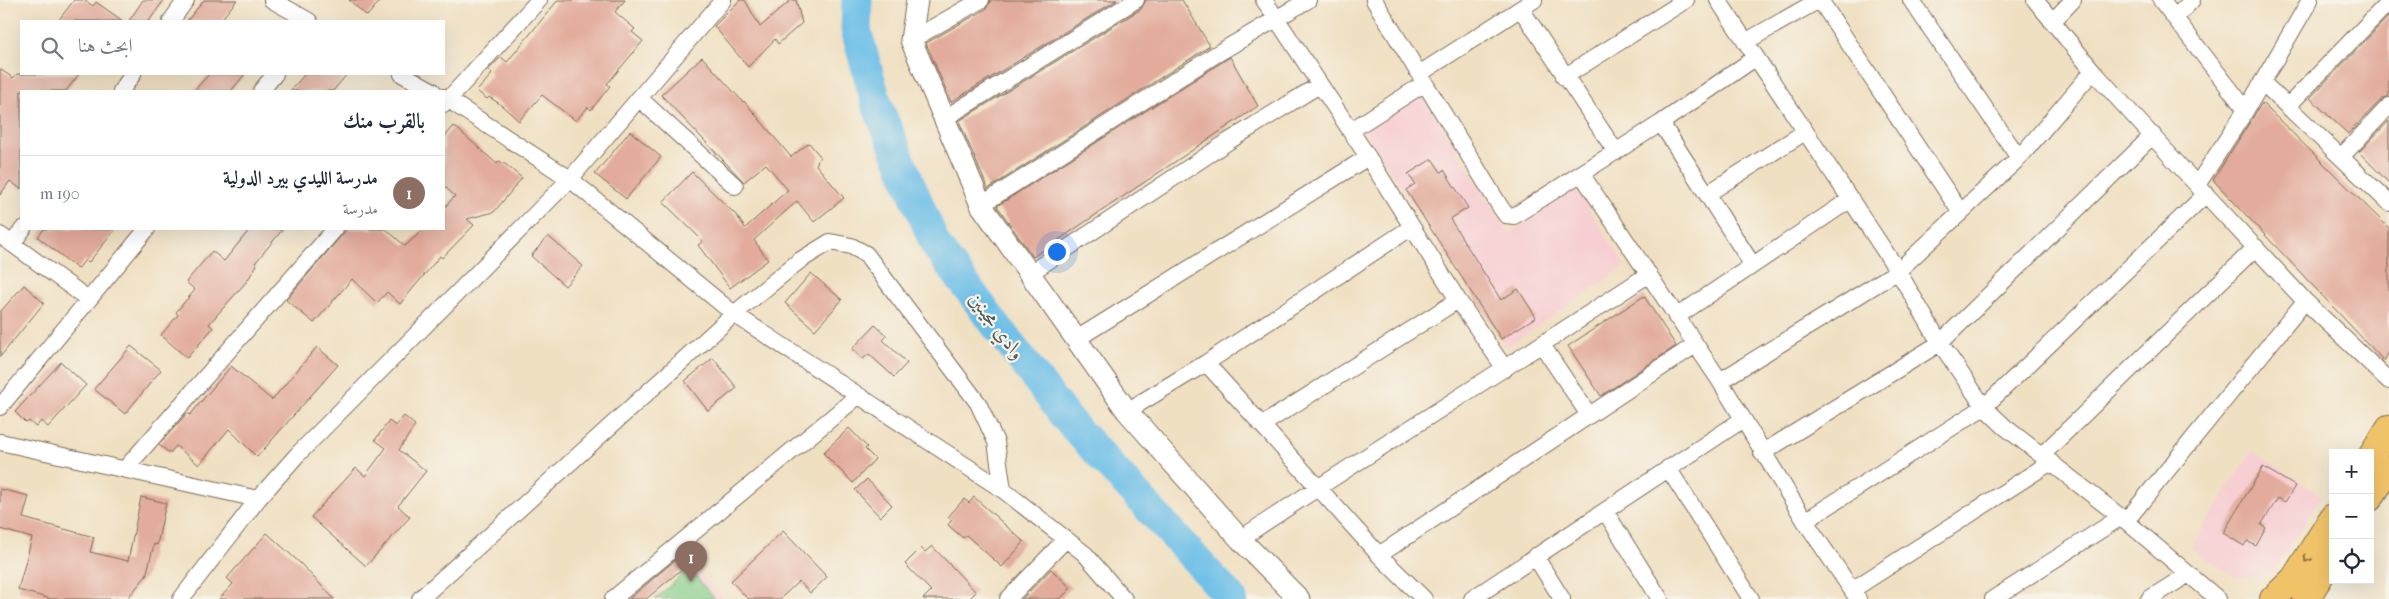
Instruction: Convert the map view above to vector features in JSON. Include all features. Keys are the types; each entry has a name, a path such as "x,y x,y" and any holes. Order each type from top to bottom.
{"main road":[{"path":"2374,452 2389,428"},
{"path":"2373,494 2389,469"},
{"path":"2273,599 2294,579 2329,523"},
{"path":"2306,599 2329,562"}],"street":[{"path":"172,20 186,0"},
{"path":"539,0 445,100 570,179 734,314 1003,490 1085,554 1124,599"},
{"path":"181,599 258,499 296,454 570,179 723,0"},
{"path":"917,0 911,40 981,205 1127,411 1240,539 1300,599"},
{"path":"911,40 980,0"},
{"path":"945,118 1136,0"},
{"path":"1264,0 1318,85 1368,157 1458,300 1505,369"},
{"path":"981,205 1215,55 1278,20 1308,0"},
{"path":"1564,77 1686,0"},
{"path":"1718,0 1898,271 1940,343 1984,407 2005,427 2124,519 2218,599"},
{"path":"1745,42 1819,0 1961,214"},
{"path":"1910,0 2019,158"},
{"path":"2035,0 2093,71 2201,190 2305,301 2389,381"},
{"path":"2052,22 2073,0"},
{"path":"2161,0 2246,110"},
{"path":"2175,18 2192,0"},
{"path":"1805,521 1984,407 2201,190 2310,0"},
{"path":"277,1 307,20"},
{"path":"1377,1 1422,79 1506,215 1514,216 1522,213 1661,123 1755,58"},
{"path":"1350,131 1527,4 1564,77 1616,152"},
{"path":"2288,106 2383,6"},
{"path":"1720,381 1898,271 2019,158 2093,71"},
{"path":"122,90 132,75"},
{"path":"262,90 274,75"},
{"path":"404,75 431,90"},
{"path":"2262,82 2389,203"},
{"path":"1030,273 1229,141 1318,85"},
{"path":"639,98 735,186"},
{"path":"2341,158 2389,106"},
{"path":"1661,123 1752,264"},
{"path":"1707,194 1805,132"},
{"path":"1762,453 1940,343 2153,135"},
{"path":"1075,340 1368,157"},
{"path":"1582,175 1720,381 1805,521 1855,594 2047,459 2256,247"},
{"path":"1676,316 1850,199"},
{"path":"1127,411 1206,363 1412,227"},
{"path":"21,230 6,239 88,299"},
{"path":"0,407 146,230"},
{"path":"124,469 334,230"},
{"path":"420,599 734,314 799,261 830,242 851,246 866,254 978,403 996,442 1003,490"},
{"path":"1240,539 1649,274"},
{"path":"1262,425 1458,300"},
{"path":"1993,599 2124,519 2305,301"},
{"path":"1542,345 1589,415"},
{"path":"1379,555 1695,345"},
{"path":"1206,363 1379,555 1424,599"},
{"path":"613,599 858,396"},
{"path":"1472,599 1742,420"},
{"path":"0,442 258,499"},
{"path":"1668,468 1751,599"},
{"path":"1605,511 1660,599"},
{"path":"1008,599 1065,540"},
{"path":"1535,556 1562,599"},
{"path":"2150,599 2188,575"}],"shaded area":[{"path":"1421,91 1509,234 1576,188 1625,266 1507,347 1363,129"},
{"path":"2252,451 2322,496 2274,571 2260,576 2235,577 2190,548"},
{"path":"693,565 723,599 654,599"}],"green space":[{"path":"689,569 715,599 655,599"}],"building":[{"path":"74,0 84,0 93,6 96,2 122,20 59,20"},
{"path":"143,0 164,0 150,20 130,20"},
{"path":"204,0 237,0 221,20 188,20"},
{"path":"349,0 381,0 367,16"},
{"path":"558,0 625,0 615,12 635,29 632,32 643,41 607,84 610,86 591,110 588,107 576,121 542,95 519,121 500,104 489,97 487,99 477,91 492,74 488,70 501,57 507,62"},
{"path":"740,0 745,0 760,27 791,0 796,0 802,23 778,44 775,39 748,67 714,26"},
{"path":"991,0 1117,0 951,102 926,43 986,9"},
{"path":"1146,0 1182,0 1210,46 988,189 959,121 1141,9"},
{"path":"2389,16 2389,96 2382,99 2348,134 2310,98"},
{"path":"702,57 744,101 791,157 809,143 820,156 816,165 844,198 814,222 797,201 754,240 768,260 730,288 698,245 703,241 663,202 692,172 737,216 745,228 788,190 766,164 744,182 661,95"},
{"path":"1230,57 1258,106 1033,257 997,206"},
{"path":"0,69 13,78 17,74 78,75 67,90 20,90 20,188 10,181 0,195"},
{"path":"208,75 244,75 232,90 195,90"},
{"path":"304,75 346,75 334,90 291,90"},
{"path":"2262,103 2389,228 2389,352 2384,361 2213,180"},
{"path":"2389,121 2389,183 2359,152"},
{"path":"454,126 497,164 499,161 505,164 522,178 494,212 467,219 474,225 442,258 440,256 400,304 387,292 377,303 352,279 314,323 286,300 346,230 387,230 405,246 423,230 445,230 445,207 455,196 445,187 445,137"},
{"path":"630,131 661,157 626,199 595,174"},
{"path":"1432,159 1441,172 1444,170 1468,208 1450,219 1501,300 1518,289 1536,317 1501,339 1406,190 1415,184 1408,174"},
{"path":"43,230 115,230 88,263 85,260 78,269 38,237"},
{"path":"249,230 282,230 255,263 257,265 247,281 209,324 213,328 187,358 161,335 178,315 176,312 195,290 186,282 212,251 224,261"},
{"path":"548,236 583,266 565,286 531,256"},
{"path":"811,273 842,300 815,330 785,303"},
{"path":"24,285 44,303 0,357 0,312"},
{"path":"1644,296 1676,346 1601,396 1568,346"},
{"path":"875,325 887,336 883,340 907,363 894,377 869,354 863,359 852,349"},
{"path":"131,346 161,370 125,414 94,389"},
{"path":"317,347 338,365 257,457 229,429 199,465 176,446 170,453 159,445 187,413 190,415 231,366 272,400"},
{"path":"713,358 737,388 708,411 685,381"},
{"path":"61,362 86,385 48,427 41,421 36,427 29,421 26,423 15,412"},
{"path":"404,416 415,425 399,450 426,471 398,506 410,517 366,566 311,517 356,468 365,476 386,448 375,440 389,421 396,426"},
{"path":"849,428 867,447 865,449 875,459 853,483 823,453"},
{"path":"2263,467 2295,486 2285,502 2278,498 2261,525 2266,528 2256,546 2247,541 2244,546 2223,533"},
{"path":"867,479 892,505 880,517 855,490"},
{"path":"0,489 29,496 23,518 94,537 90,552 128,561 141,497 166,503 157,545 154,544 146,576 127,599 51,599 18,590 32,538 0,529"},
{"path":"974,497 1024,542 1002,567 966,535 963,538 948,525 952,520 948,517 964,499 969,503"},
{"path":"783,531 827,577 810,593 799,581 780,599 748,599 731,581"},
{"path":"267,533 300,563 334,599 219,599 233,584 227,578"},
{"path":"932,546 976,592 969,599 923,599 931,591 905,564 921,548 925,552"},
{"path":"675,560 682,569 646,599 629,599"},
{"path":"1051,569 1071,588 1060,599 1022,599"}],"waterway":[{"name":"وادي مجينين","path":"857,0 856,30 877,105 936,246 1066,418 1232,599"}],"place":[{"name":"مدرسة الليدي بيرد الدولية","path":"691,582"}]}
